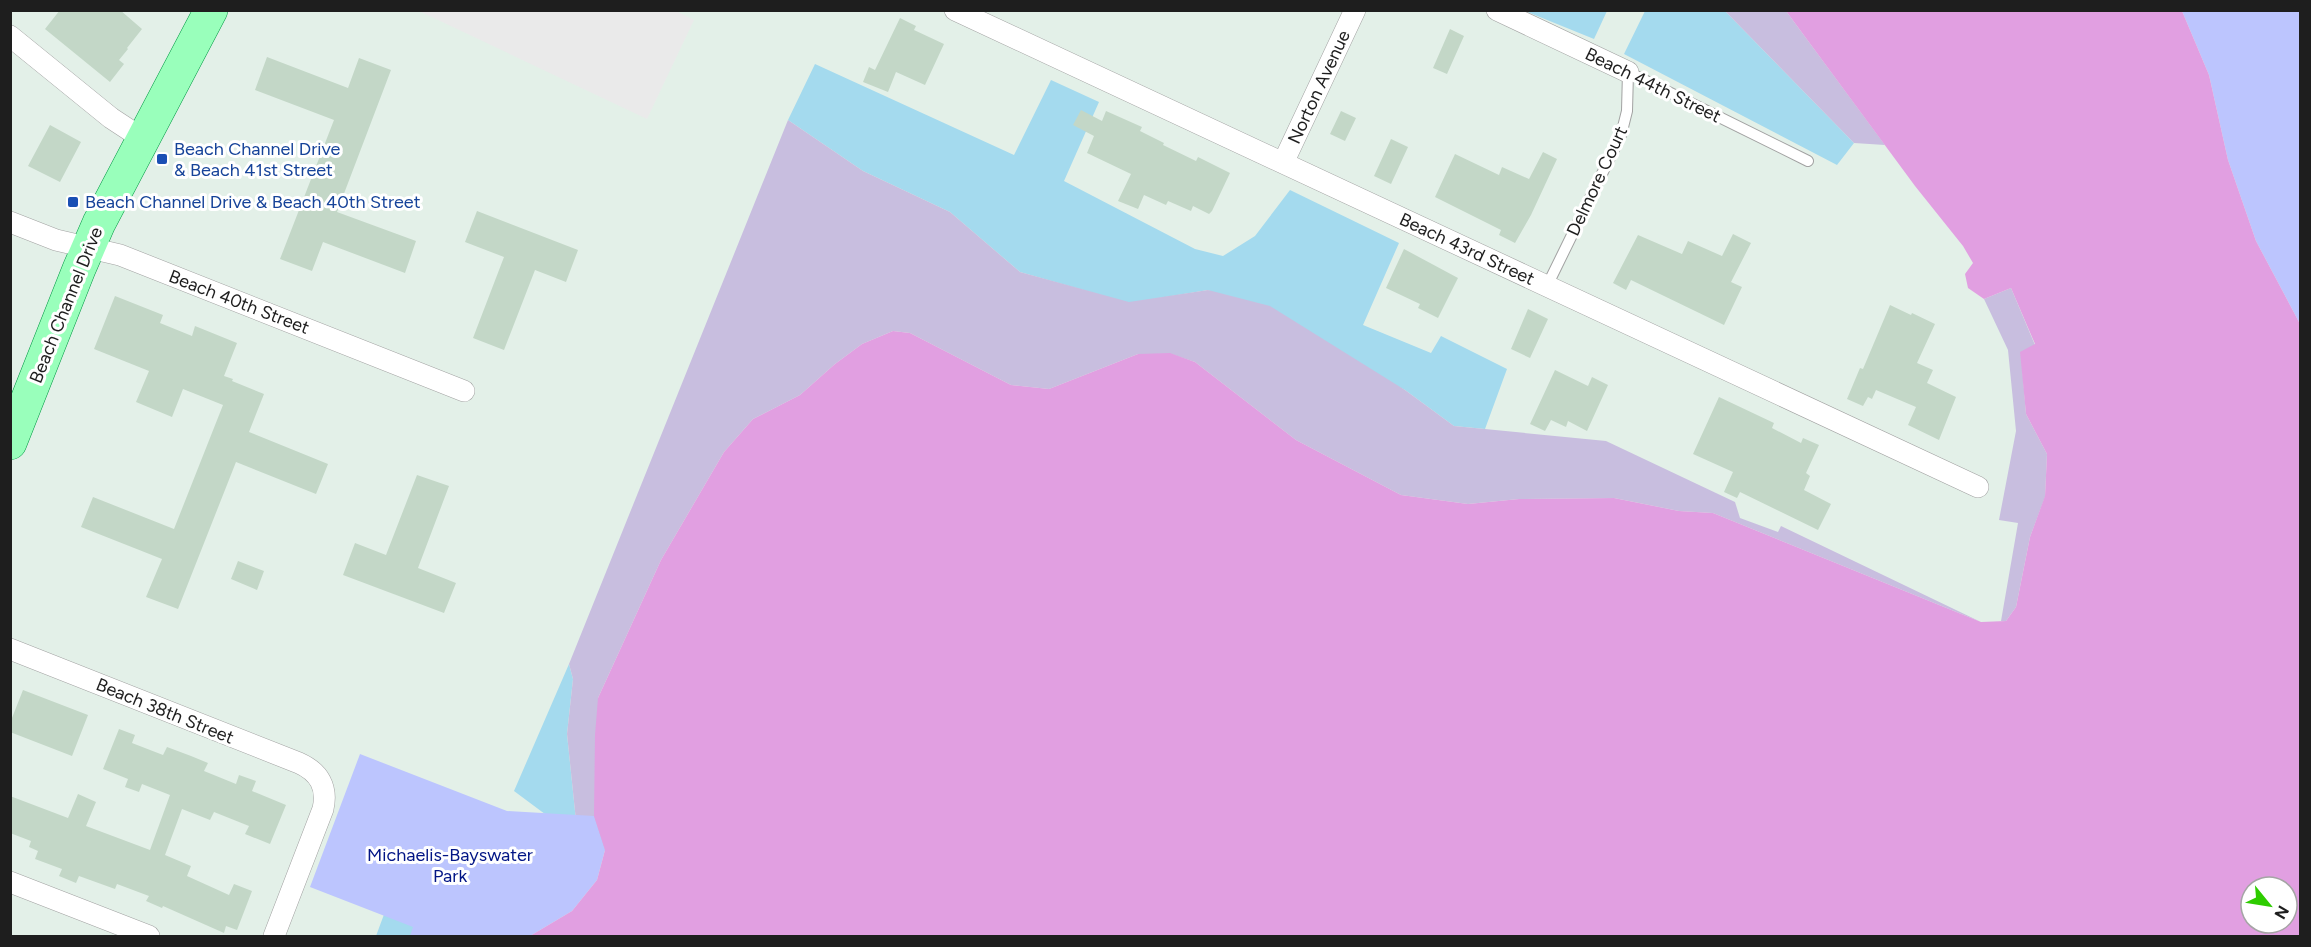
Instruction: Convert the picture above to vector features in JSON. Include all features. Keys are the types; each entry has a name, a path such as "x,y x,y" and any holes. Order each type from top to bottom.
{"main road":[{"name":"Beach Channel Drive","path":"12,435 88,247 211,10"}],"street":[{"name":"Beach 43rd Street","path":"955,10 1978,487"},
{"name":"Norton Avenue","path":"1282,163 1355,10"},
{"name":"Beach 44th Street","path":"1497,10 1628,72"},
{"path":"10,36 111,118 143,139"},
{"name":"Beach 40th Street","path":"10,222 56,240 120,255 464,391"},
{"name":"Beach 38th Street","path":"10,649 299,763 317,776 326,793 323,809 274,936"},
{"path":"10,882 149,936"}],"lane":[{"name":"Beach 44th Street","path":"1628,72 1808,161"},
{"name":"Delmore Court","path":"1547,286 1621,135 1627,111 1628,72"}],"shaded area":[{"path":"674,10 694,20 647,119 419,11"},
{"path":"1525,11 1607,11 1594,39"},
{"path":"1645,11 1725,11 1854,143 1837,165 1624,54"},
{"path":"1725,11 1786,11 1885,145 1854,143"},
{"path":"1786,11 2182,11 2209,75 2228,160 2256,241 2300,324 2300,936 530,936 572,911 597,880 605,850 594,816 598,698 661,560 724,452 753,419 800,395 862,344 893,331 910,333 1011,385 1049,389 1138,354 1170,353 1195,362 1296,440 1401,495 1468,504 1519,499 1614,498 1679,511 1713,513 1981,622 2006,621 2016,607 2030,537 2045,496 2047,454 2026,414 2020,352 2035,344 2011,288 1984,299 1968,288 1965,274 1973,263 1963,246 1915,186"},
{"path":"815,64 1014,155 1051,80 1099,102 1064,181 1195,249 1223,256 1255,236 1290,190 1399,243 1363,325 1431,353 1441,336 1507,369 1485,429 1454,426 1405,390 1208,290 1129,303 1020,272 950,212 863,171 788,120"},
{"path":"788,120 863,171 950,212 1020,272 1129,302 1208,290 1270,306 1405,390 1454,426 1606,441 1735,502 1740,518 1778,532 1781,526 1981,622 1713,513 1679,511 1614,498 1519,499 1468,504 1401,495 1296,440 1195,362 1171,354 1138,354 1049,389 1011,385 910,333 893,331 862,344 800,395 753,419 724,452 661,560 598,698 605,850 535,932 530,936 513,936 578,840 567,734 573,679 569,664"},
{"path":"2011,288 2035,345 2021,353 2026,414 2047,454 2045,497 2030,537 2016,607 2006,621 2001,621 2018,523 1999,520 2016,431 2008,350 1984,299"},
{"path":"569,664 573,679 567,734 578,840 513,936 376,936 386,909 557,823 514,791"}],"green space":[{"path":"2182,11 2300,11 2300,324 2256,241 2228,160 2209,75"},
{"name":"Michaelis-Bayswater Park","path":"360,754 507,811 594,816 605,850 597,880 572,911 530,936 410,936 413,927 310,887"}],"building":[{"path":"60,10 120,10 142,29 119,60 124,64 110,82 45,29"},
{"path":"900,18 916,26 914,30 944,44 925,85 896,72 888,92 863,82 869,67 875,70"},
{"path":"1450,29 1464,36 1447,74 1433,68"},
{"path":"267,57 348,88 359,58 391,70 337,212 416,241 405,273 323,242 312,271 280,259 334,120 255,90"},
{"path":"1081,110 1102,121 1106,111 1142,127 1140,131 1164,143 1163,145 1196,161 1198,157 1230,173 1212,211 1209,214 1193,206 1191,211 1168,201 1166,205 1144,195 1138,209 1118,201 1131,174 1087,153 1094,136 1073,125"},
{"path":"1341,111 1356,118 1345,141 1330,134"},
{"path":"50,125 81,142 60,182 28,166"},
{"path":"1391,139 1408,147 1391,184 1374,176"},
{"path":"1543,152 1557,159 1515,243 1499,235 1501,230 1435,197 1455,154 1499,175 1502,167 1529,179"},
{"path":"477,211 578,250 566,282 535,270 504,350 473,338 504,257 465,242"},
{"path":"1733,234 1751,243 1731,282 1742,287 1724,325 1631,280 1626,290 1613,283 1638,235 1682,254 1688,241 1722,256"},
{"path":"1404,249 1458,278 1438,318 1418,308 1420,304 1386,288"},
{"path":"115,296 163,315 160,323 192,336 195,326 237,343 224,376 264,394 249,432 328,464 316,494 236,462 178,609 146,597 162,559 81,527 93,497 174,529 223,405 183,389 172,417 136,402 149,371 94,349"},
{"path":"1890,305 1935,324 1917,363 1933,370 1927,383 1956,397 1939,440 1908,425 1916,407 1876,390 1872,399 1868,397 1863,406 1847,399 1860,368 1863,369"},
{"path":"1528,309 1548,319 1530,358 1511,349"},
{"path":"1555,370 1588,386 1592,377 1608,385 1587,431 1568,421 1566,427 1551,420 1545,431 1530,424"},
{"path":"1719,397 1774,423 1772,428 1801,443 1803,438 1819,445 1806,473 1810,476 1804,490 1831,504 1818,530 1740,492 1737,498 1724,492 1733,472 1693,454"},
{"path":"417,475 449,486 418,568 456,583 444,613 343,575 355,543 386,555"},
{"path":"238,561 264,571 257,590 231,579"},
{"path":"23,690 88,715 72,756 10,732 10,723"},
{"path":"119,729 135,735 132,743 163,755 167,747 191,756 208,763 204,771 236,784 239,775 256,781 252,791 286,805 270,844 245,834 249,826 214,812 210,820 182,809 165,855 191,866 187,876 229,895 234,884 252,891 237,930 226,926 224,933 163,906 162,908 146,901 149,896 117,884 115,889 79,876 76,883 59,876 62,869 35,859 38,851 29,847 31,841 10,833 10,796 68,818 78,794 96,802 86,826 150,850 170,795 142,784 139,792 125,787 128,779 103,769"}],"place":[{"name":"Beach Channel Drive & Beach 41st Street","path":"162,159"},
{"name":"Beach Channel Drive & Beach 40th Street","path":"73,202"}]}
